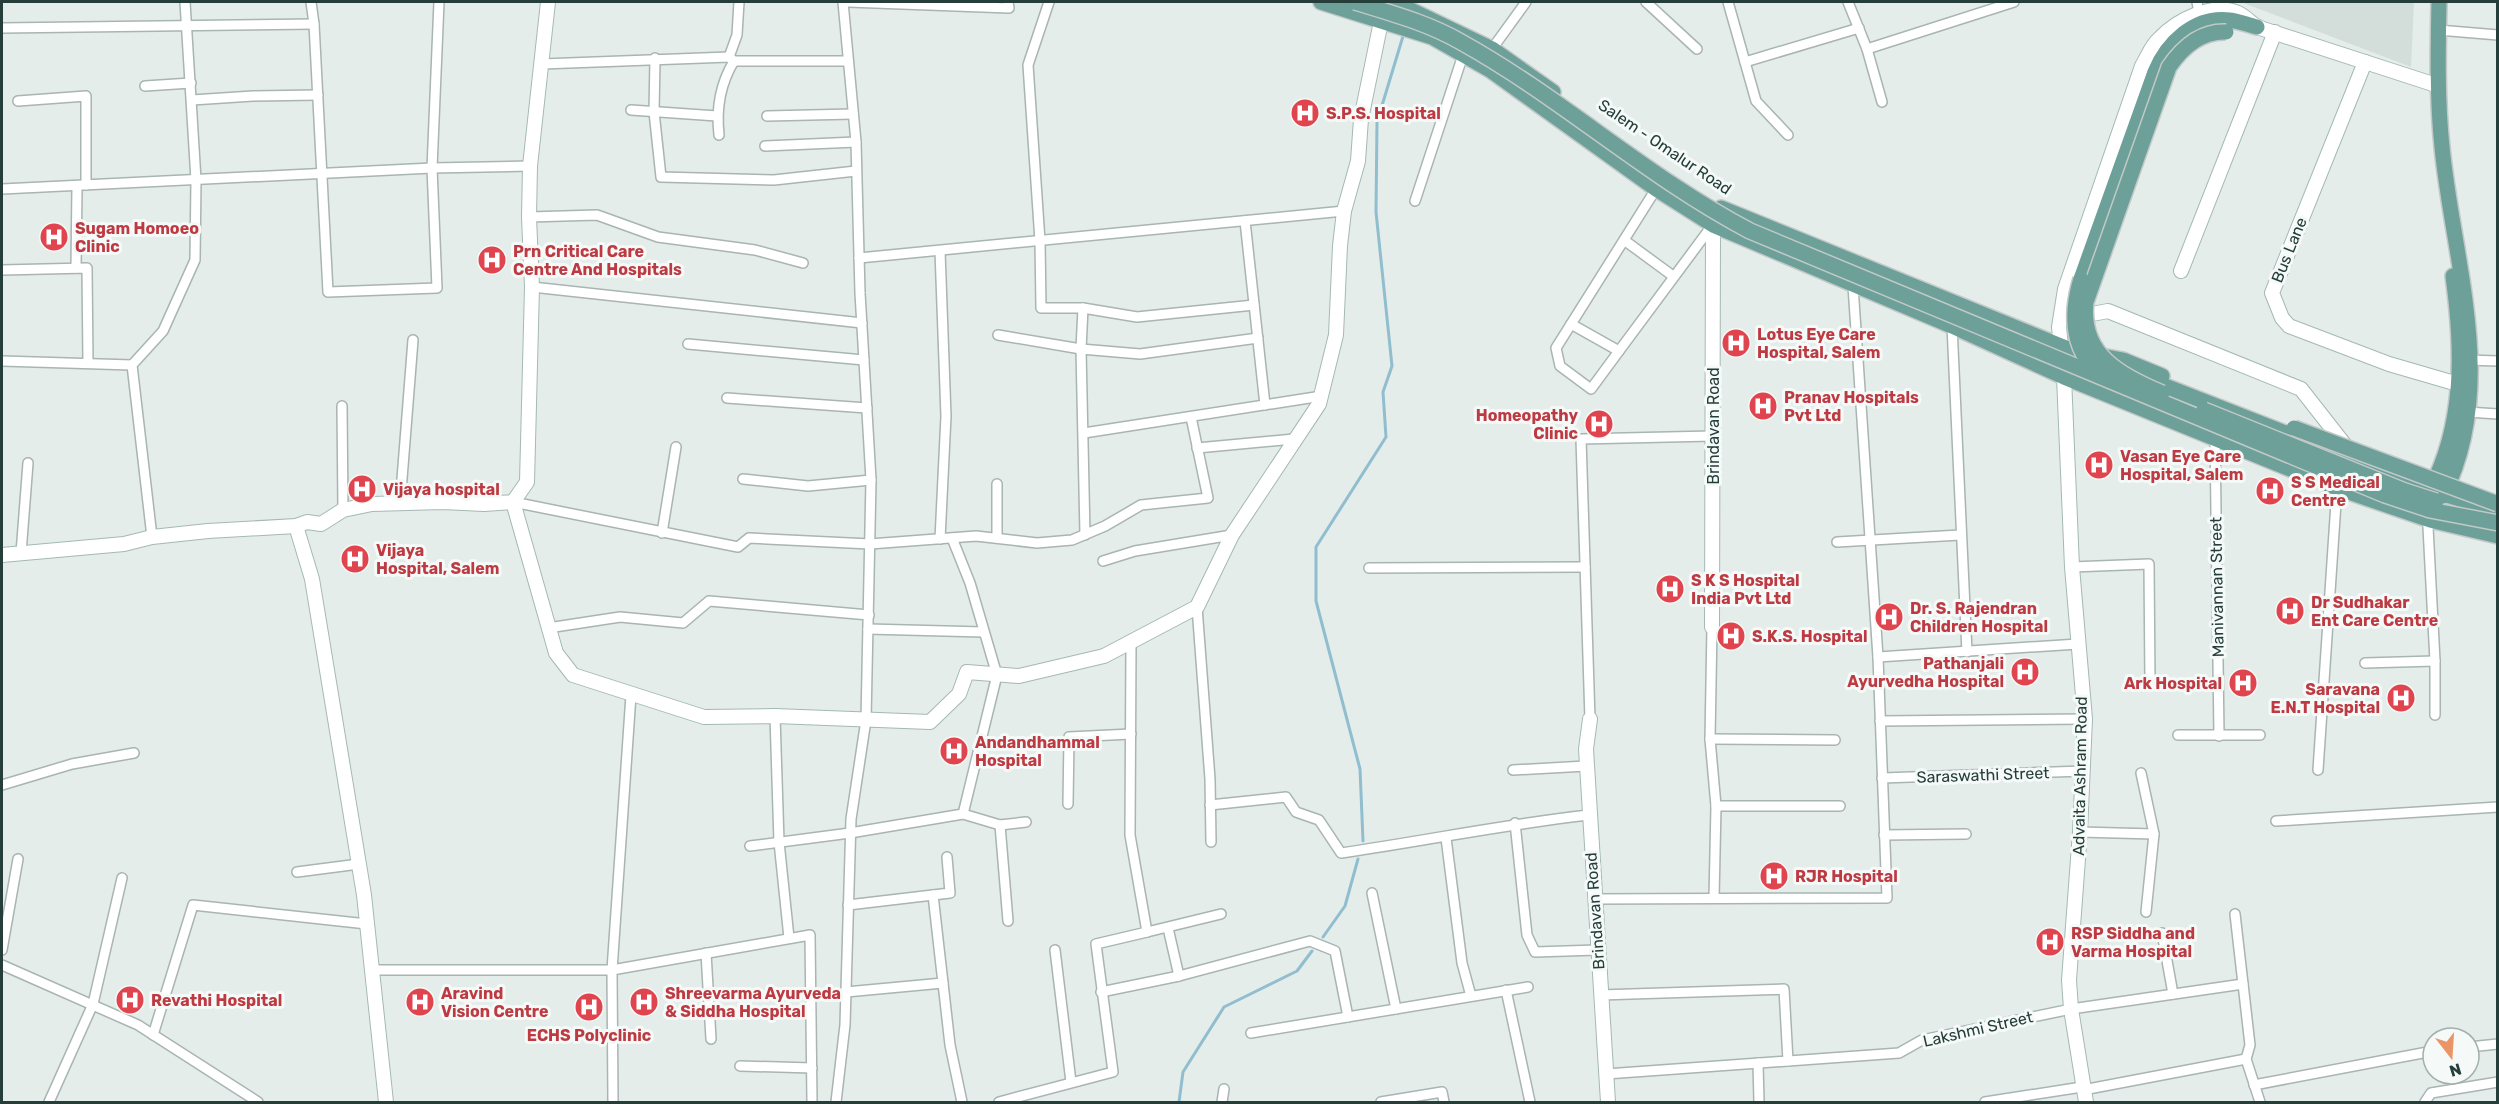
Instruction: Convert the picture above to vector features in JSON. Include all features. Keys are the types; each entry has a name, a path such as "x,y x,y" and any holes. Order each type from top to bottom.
{"main road":[{"path":"1321,2 1432,37 1490,70 1656,189 1713,225 1952,326 2064,377 2337,488 2430,520 2498,536"},
{"path":"1355,2 1416,21 1459,41 1500,65 1684,194 1750,231 2385,495 2430,510 2498,523"},
{"path":"2415,515 2437,492 2458,458 2467,412 2464,387 2464,284 2434,86 2433,2"},
{"path":"2434,86 2439,2"},
{"name":"Salem - Omalur Road","path":"1406,6 1492,49 1724,210 2057,345"},
{"path":"2121,387 2096,369 2080,347 2074,321 2079,288 2160,60 2172,43 2188,30 2208,22 2228,26 2239,32 2257,27"},
{"path":"2228,26 2182,49 2164,78 2089,294 2085,317 2088,334 2096,351 2118,372 2163,393 2405,491 2498,513"},
{"path":"2057,345 2437,492 2498,513"},
{"path":"2057,345 2122,360 2498,504"},
{"path":"2430,520 2464,387"}],"street":[{"path":"152,537 132,365 163,331 195,260 196,180 185,2"},
{"path":"311,2 323,173 328,292 437,288 432,168 439,2"},
{"path":"513,502 527,482 532,287 528,217 530,166 548,2"},
{"path":"719,135 717,116 723,79 731,59 736,35 739,2"},
{"path":"836,1102 845,1025 850,833 866,720 871,480 855,142 843,2"},
{"path":"848,2 1009,8 1008,2"},
{"path":"1049,2 1028,64 1040,241 1041,308 1083,308 1137,317 1254,305"},
{"path":"1211,842 1197,606 1232,535 1319,404 1322,396 1336,335 1344,211 1358,161 1361,119 1385,2"},
{"path":"1492,49 1526,2"},
{"path":"1646,2 1696,49"},
{"path":"1728,2 1756,101 1788,135"},
{"path":"1848,2 1867,49 1882,102"},
{"path":"1867,49 2014,2"},
{"path":"2057,345 2065,289 2142,66 2157,40 2198,7 2239,14 2257,27 2434,86"},
{"path":"2,28 314,24"},
{"path":"1745,62 1858,28"},
{"path":"2438,30 2498,34"},
{"path":"2181,271 2275,32"},
{"path":"1415,201 1463,55"},
{"path":"542,64 655,58 848,61"},
{"path":"655,58 654,112 660,177 774,180 856,171"},
{"name":"Bus Lane","path":"2365,62 2272,293 2282,318 2289,326 2464,387"},
{"path":"145,86 191,83"},
{"path":"192,100 318,95"},
{"path":"18,100 86,96 76,268"},
{"path":"631,110 717,116"},
{"path":"767,116 853,114"},
{"path":"765,146 855,142"},
{"path":"2,189 432,168 530,166"},
{"path":"1656,189 1556,348 1560,366 1591,389 1724,210"},
{"path":"859,258 1344,211"},
{"path":"528,217 597,215 658,237 754,250 803,263"},
{"path":"1245,221 1265,405"},
{"name":"Brindavan Road","path":"1712,627 1713,225"},
{"path":"1624,240 1673,276"},
{"path":"940,250 946,416 940,539"},
{"path":"2,270 87,268 88,363"},
{"path":"1594,899 1887,898 1878,657 1853,286"},
{"path":"532,287 862,323"},
{"path":"1083,308 1081,349 1085,535"},
{"path":"2059,327 2078,316 2108,311 2301,389 2357,461"},
{"path":"1571,324 1619,351"},
{"path":"1952,326 1967,652"},
{"path":"998,335 1081,349 1140,354 1258,338"},
{"path":"400,504 413,340"},
{"path":"688,344 864,360"},
{"name":"Advaita Ashram Road","path":"2057,345 2064,377 2072,567 2085,719 2080,832 2069,980 2071,1009 2084,1093"},
{"path":"2465,360 2498,361"},
{"path":"2,361 132,365"},
{"path":"1084,433 1322,396"},
{"path":"727,398 867,408"},
{"path":"342,406 343,510"},
{"path":"2467,412 2498,414"},
{"path":"2,555 123,544 152,537 296,526 307,522 321,524 343,510 372,504 443,502 484,504 513,502 738,547 749,538 870,544 976,536 1037,543 1072,540 1141,505 1208,498 1191,417"},
{"path":"1590,719 1581,439 1712,436"},
{"name":"Manivannan Street","path":"2215,437 2219,736"},
{"path":"1197,448 1294,439"},
{"path":"662,533 676,447"},
{"path":"21,553 28,463"},
{"path":"743,479 808,486 871,480"},
{"path":"997,484 997,538"},
{"path":"2318,770 2337,488"},
{"path":"513,502 556,653 573,675 704,717 774,716 930,722 958,694 967,672 1019,676 1104,656 1197,606"},
{"path":"2430,520 2428,527 2435,661 2434,715"},
{"path":"296,526 312,579 359,864 386,1102"},
{"path":"1103,561 1146,548 1232,535"},
{"path":"1837,542 1960,535"},
{"path":"952,538 970,584 997,675 963,814"},
{"path":"2072,567 2149,564 2150,684"},
{"path":"1369,568 1585,567"},
{"path":"548,628 620,617 683,622 709,601 869,615"},
{"path":"1712,627 1710,739 1716,806 1714,898"},
{"path":"868,629 983,632"},
{"path":"1131,642 1130,835 1147,932"},
{"path":"1878,657 2078,644"},
{"path":"2365,663 2435,661"},
{"path":"613,1102 612,970 631,695"},
{"path":"774,716 778,842 789,938"},
{"name":"Brindavan Road","path":"1590,719 1586,766 1608,1102"},
{"path":"1880,721 2085,719"},
{"path":"1068,804 1069,737 1131,734"},
{"path":"2178,735 2260,735"},
{"path":"1710,739 1834,740"},
{"path":"2,784 72,764 134,753"},
{"path":"1513,770 1586,766"},
{"name":"Saraswathi Street","path":"1882,778 2083,771"},
{"path":"2141,774 2154,834 2146,912"},
{"path":"1210,806 1286,797 1296,812 1319,820 1341,853 1446,838 1515,823 1589,815"},
{"path":"1716,806 1840,806"},
{"path":"2276,821 2498,807"},
{"path":"750,846 850,833 963,814 1000,825 1026,822"},
{"path":"1515,823 1527,935 1535,952 1597,950"},
{"path":"1000,825 1008,921"},
{"path":"2080,832 2154,834"},
{"path":"1884,835 1966,834"},
{"path":"1446,838 1462,963 1471,996"},
{"path":"848,905 950,893 947,857"},
{"path":"2,950 18,859"},
{"path":"297,872 359,864"},
{"path":"49,1102 93,1004 122,878"},
{"path":"1372,893 1395,1009"},
{"path":"933,895 951,1045 962,1102"},
{"path":"153,1035 193,905 367,924"},
{"path":"999,1102 1113,1072 1096,944 1221,914"},
{"path":"2235,914 2250,1045 2246,1059 2260,1102"},
{"path":"1168,928 1179,976"},
{"path":"2162,933 2173,994"},
{"path":"372,970 612,970 810,935 812,1102"},
{"path":"1101,992 1179,976 1310,940 1335,951 1348,1017"},
{"path":"1055,950 1071,1082"},
{"path":"706,953 711,1039"},
{"path":"2,965 93,1004 153,1035 258,1102"},
{"path":"846,992 943,983"},
{"name":"Lakshmi Street","path":"1606,1074 1899,1053 1922,1040 2071,1009 2243,984"},
{"path":"1251,1033 1528,987"},
{"path":"1600,995 1784,989 1788,1061"},
{"path":"1506,990 1530,1102"},
{"path":"2481,1046 2498,1044"},
{"path":"2254,1085 2421,1053"},
{"path":"1984,1102 2084,1093 2246,1059"},
{"path":"1758,1063 1759,1102"},
{"path":"740,1066 812,1068"},
{"path":"2426,1102 2431,1093 2444,1089 2498,1082"},
{"path":"1222,1102 1224,1089"},
{"path":"1384,1102 1442,1092 1444,1102"}],"shaded area":[{"path":"2241,2 2414,2 2411,67"}],"waterway":[{"path":"1363,841 1360,769 1316,601 1316,547 1386,437 1383,392 1392,366 1376,212 1377,122 1404,33"},
{"path":"1323,937 1345,906 1358,859"},
{"path":"1179,1102 1183,1072 1224,1007 1297,971 1312,951"}],"place":[{"name":"S.P.S. Hospital","path":"1305,113"},
{"name":"Sugam Homoeo Clinic","path":"54,237"},
{"name":"Prn Critical Care Centre And Hospitals","path":"492,260"},
{"name":"Lotus Eye Care Hospital, Salem","path":"1736,343"},
{"name":"Pranav Hospitals Pvt Ltd","path":"1763,406"},
{"name":"Homeopathy Clinic","path":"1599,424"},
{"name":"Vasan Eye Care Hospital, Salem","path":"2099,465"},
{"name":"Vijaya hospital","path":"362,489"},
{"name":"S S Medical Centre","path":"2270,491"},
{"name":"Vijaya Hospital, Salem","path":"355,559"},
{"name":"S K S Hospital India Pvt Ltd","path":"1670,589"},
{"name":"Dr Sudhakar Ent Care Centre","path":"2290,611"},
{"name":"Dr. S. Rajendran Children Hospital","path":"1889,617"},
{"name":"S.K.S. Hospital","path":"1731,636"},
{"name":"Pathanjali Ayurvedha Hospital","path":"2025,672"},
{"name":"Ark Hospital","path":"2243,683"},
{"name":"Saravana E.N.T Hospital","path":"2401,698"},
{"name":"Andandhammal Hospital","path":"954,751"},
{"name":"RJR Hospital","path":"1774,876"},
{"name":"RSP Siddha and Varma Hospital","path":"2050,942"},
{"name":"Revathi Hospital","path":"130,1000"},
{"name":"Aravind Vision Centre","path":"420,1002"},
{"name":"Shreevarma Ayurveda & Siddha Hospital","path":"644,1002"},
{"name":"ECHS Polyclinic","path":"589,1007"}]}
